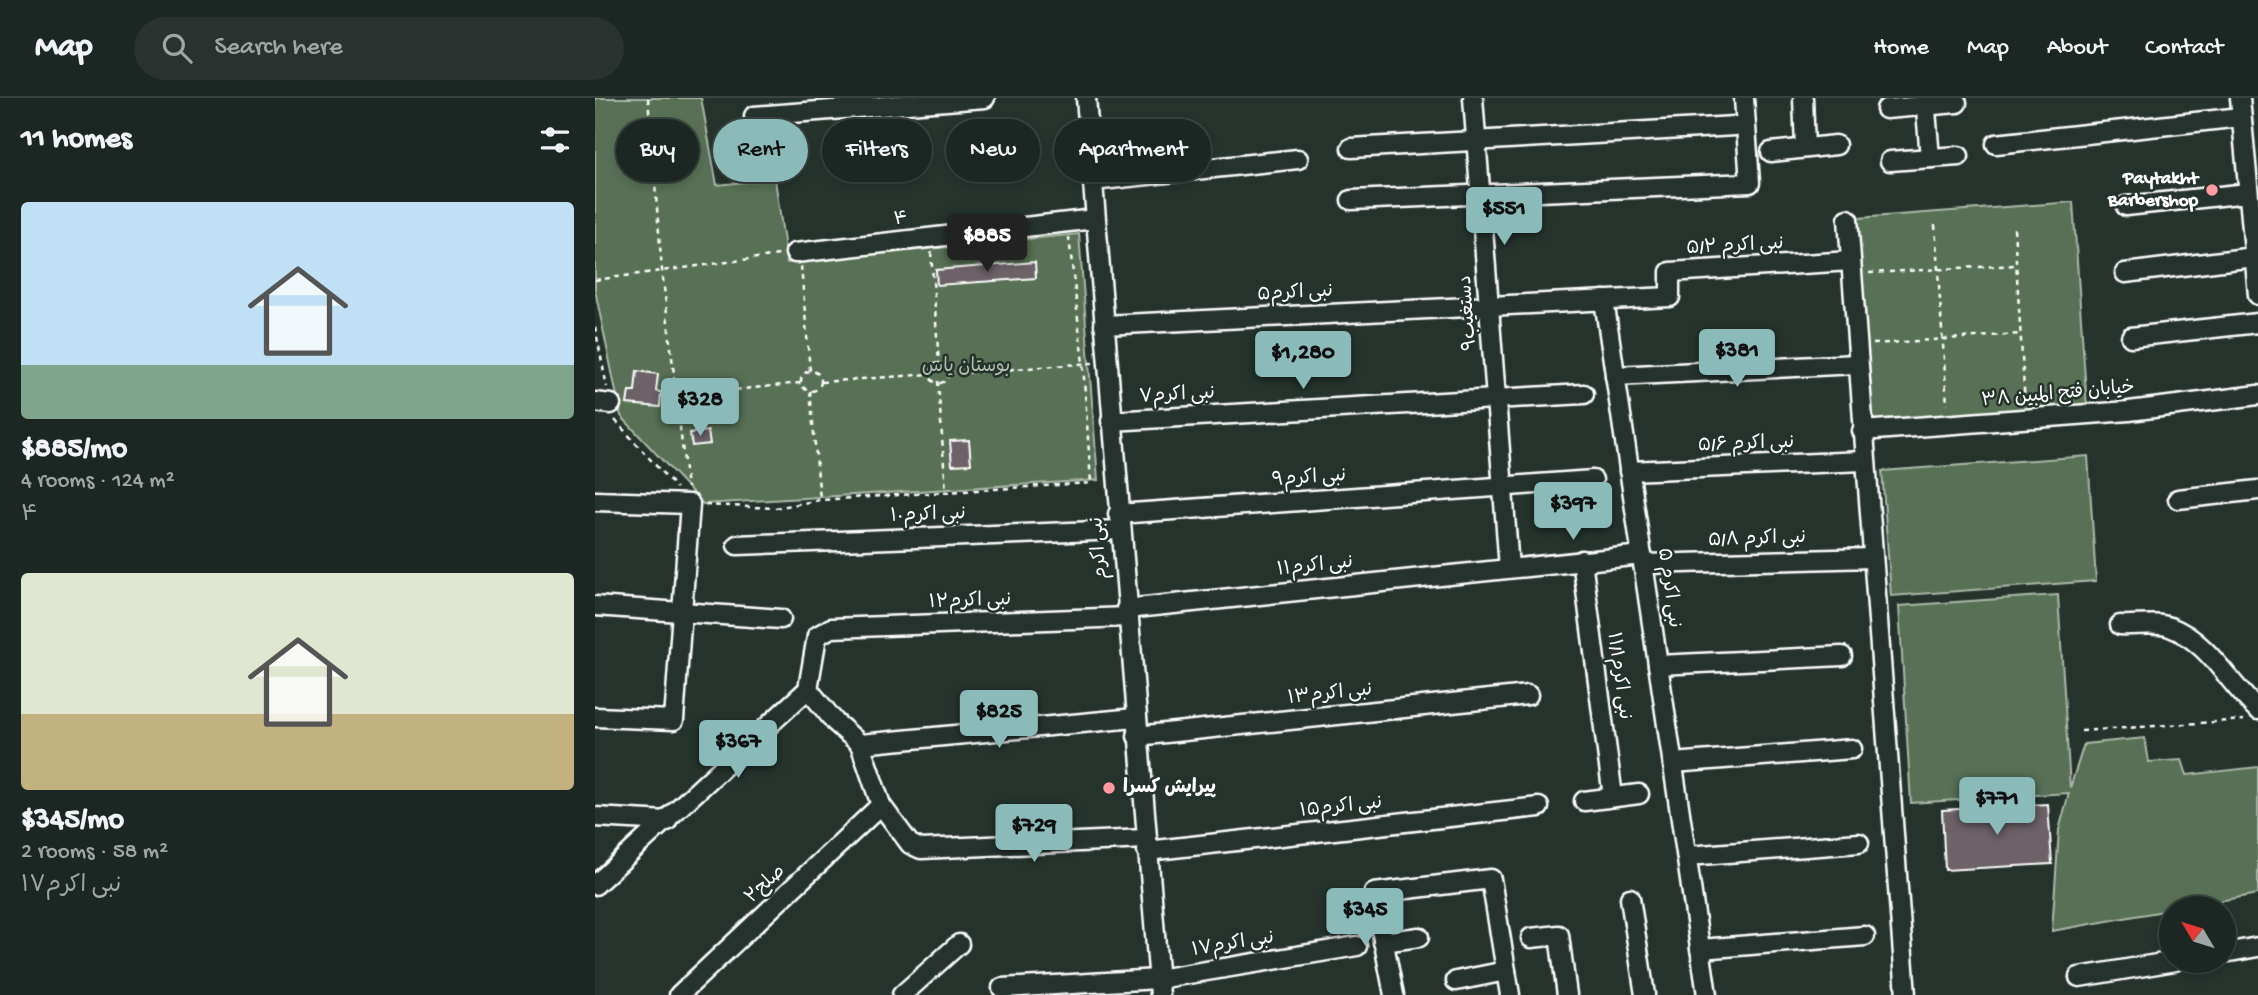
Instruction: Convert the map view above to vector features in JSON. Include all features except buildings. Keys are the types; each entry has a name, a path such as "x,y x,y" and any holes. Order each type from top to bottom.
{"street":[{"path":"754,116 985,98"},
{"name":"نبی اکرم","path":"1086,98 1088,119"},
{"name":"دستغیب۹","path":"1473,98 1503,486"},
{"path":"1351,200 1618,186 1750,183 1744,98"},
{"path":"1803,98 1805,148"},
{"path":"2240,98 2241,117 2252,163 2248,193 2258,295"},
{"path":"1926,102 1930,158"},
{"path":"1886,109 1926,102 1957,103"},
{"path":"1996,144 2241,117"},
{"path":"1350,148 1735,126"},
{"path":"1771,152 1836,145"},
{"path":"1890,161 1959,156"},
{"path":"1211,168 1298,159"},
{"name":"نبی اکرم","path":"1093,182 1126,613 1159,987"},
{"path":"2126,206 2248,193"},
{"name":"۴","path":"797,253 1095,219"},
{"path":"1848,219 1906,995"},
{"path":"2125,273 2255,257"},
{"name":"نبی اکرم ۵/۲","path":"1604,300 1670,297 1669,272 1851,268"},
{"path":"1489,305 1604,300"},
{"name":"نبی اکرم ۵","path":"1604,300 1707,995"},
{"name":"نبی اکرم۵","path":"1104,325 1489,305"},
{"path":"2131,337 2258,323"},
{"path":"1615,376 1857,364"},
{"name":"نبی اکرم۷","path":"1111,421 1584,394"},
{"name":"خیابان فتح المبین ۳۸","path":"1862,431 2129,411 2258,395"},
{"name":"نبی اکرم ۵/۶","path":"1629,471 1864,461"},
{"name":"نبی اکرم۹","path":"1119,522 1593,480"},
{"path":"1503,486 1509,568"},
{"path":"2178,499 2258,490"},
{"path":"595,501 690,504 674,720 595,717"},
{"name":"نبی اکرم۱۰","path":"737,545 1119,522"},
{"name":"نبی اکرم ۵/۸","path":"1582,560 1873,558"},
{"name":"نبی اکرم۱۱","path":"1126,613 1582,560"},
{"name":"نبی اکرم۱۱/۱","path":"1582,560 1613,797"},
{"path":"595,606 781,619"},
{"name":"نبی اکرم۱۲","path":"808,689 817,636 831,628 1126,613"},
{"path":"2120,625 2168,626 2200,645 2241,695 2251,715"},
{"path":"1658,665 1842,656"},
{"path":"595,885 808,689 835,722 860,744 881,805"},
{"name":"نبی اکرم۱۳","path":"860,744 1136,727 1528,695"},
{"path":"1673,763 1852,749"},
{"path":"1584,801 1639,794"},
{"name":"نبی اکرم۱۵","path":"881,805 910,844 921,849 1147,845 1539,807"},
{"name":"صلح۲","path":"679,995 881,805"},
{"path":"595,817 667,821"},
{"path":"1686,856 1859,843"},
{"path":"1394,995 1374,893 1491,879 1510,995"},
{"path":"1630,898 1645,995"},
{"path":"1531,938 1559,935 1567,995"},
{"path":"1700,949 1865,936"},
{"path":"1384,942 1419,937"},
{"path":"902,995 959,944"},
{"name":"نبی اکرم۱۷","path":"1002,988 1159,987 1357,946"},
{"path":"2237,951 2258,947"},
{"path":"2079,977 2159,964"},
{"path":"1456,981 1506,971"}],"path":[{"path":"648,98 675,396 690,504"},
{"path":"595,327 603,403 690,504 775,508 820,500 1091,483 1083,364 1067,223"},
{"path":"1935,225 1947,405"},
{"path":"2014,228 2026,418"},
{"path":"930,238 939,363"},
{"path":"595,280 797,253 810,371"},
{"path":"1851,268 2016,265"},
{"path":"1856,345 2020,334"},
{"path":"949,374 1107,362"},
{"path":"939,363 947,368 949,374"},
{"path":"930,374 933,366 939,363"},
{"path":"801,383 804,373 810,371 819,376 821,382 818,388 810,391"},
{"path":"930,374 935,382 944,382 949,374"},
{"path":"821,382 930,374"},
{"path":"938,381 946,492"},
{"path":"675,396 801,383 810,391 820,500"},
{"path":"2081,731 2251,715"}],"green space":[{"name":"بوستان یاس","path":"595,98 701,98 713,163 713,182 717,185 775,182 787,263 1079,234 1098,480 703,504 621,416 595,290"},
{"path":"2073,202 2087,408 1867,424 1845,219"},
{"path":"2088,456 2096,581 1891,596 1882,471"},
{"path":"2058,595 2070,788 2084,744 2145,738 2149,762 2182,760 2187,775 2258,767 2258,894 2237,898 2159,896 2159,912 2052,931 2059,830 2069,793 1911,803 1899,606"}],"place":[{"name":"Paytakht Barbershop","path":"2212,190"},
{"name":"پیرایش کسرا","path":"1109,788"}]}
